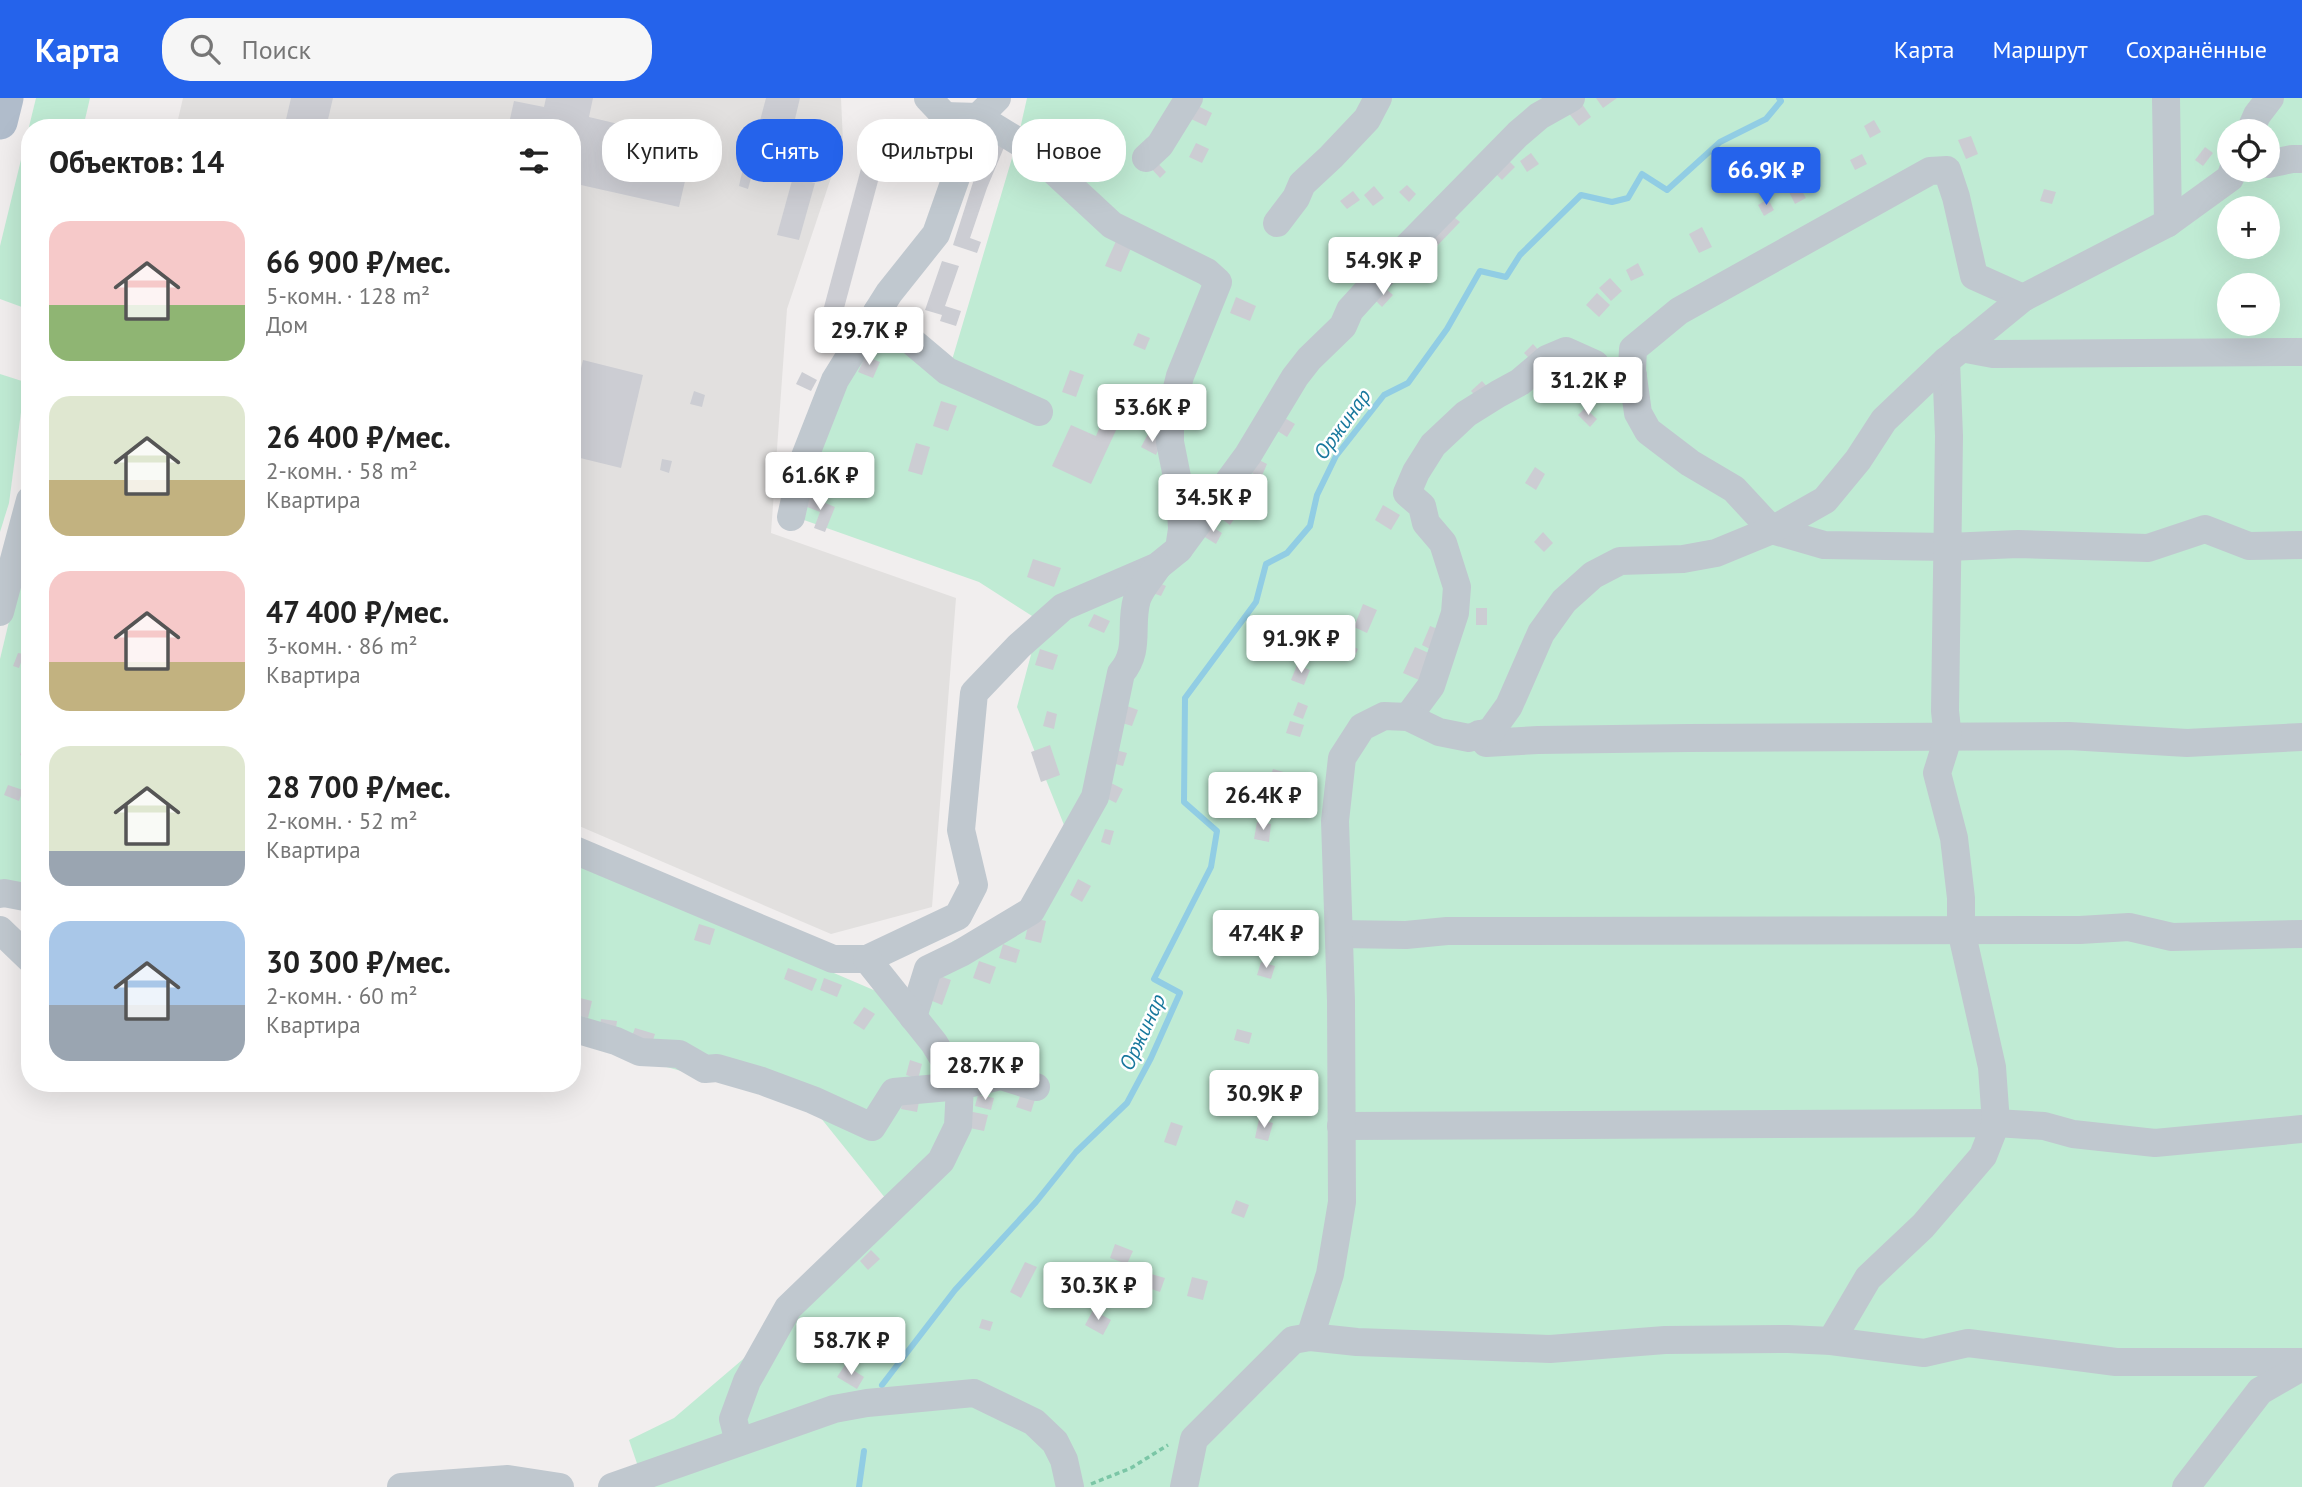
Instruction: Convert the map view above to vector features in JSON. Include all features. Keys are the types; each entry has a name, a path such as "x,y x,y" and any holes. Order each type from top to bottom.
{"main road":[{"path":"0,122 6,98"}],"street":[{"path":"1146,158 1160,145 1189,98"},
{"path":"1277,223 1296,198 1302,184 1331,158 1367,119 1378,98"},
{"path":"913,1017 928,969 961,953 1031,911 1095,797 1121,673 1130,663 1138,597 1248,455 1295,377 1309,359 1343,327 1350,310 1408,246 1518,134 1539,116 1571,98"},
{"path":"2166,98 2168,223"},
{"path":"2256,119 2270,98"},
{"path":"581,853 833,959 867,959 958,916 974,885 961,830 974,693 1018,646 1063,607 1168,557 1182,529 1180,492 1170,442 1170,416 1180,376 1218,282 1207,272 1112,225 987,107 936,107 959,169 936,234 889,293 835,380 804,458 791,517"},
{"path":"2280,162 2302,159"},
{"path":"2023,298 1974,276 1947,170 1930,171 1679,311 1633,349 1633,376 1638,413 1648,431 1690,463 1734,489 1772,530 1824,545 1948,547 2018,544 2148,548 2205,529 2249,546 2302,545"},
{"path":"1310,1337 1329,1274 1342,1202 1335,821 1342,758 1362,727 1384,716 1408,717 1439,732 1469,738 1491,731 1509,706 1541,633 1564,601 1593,575 1620,561 1683,559 1716,553 1772,530 1825,500 1858,460 1884,420 1954,355 2023,298 2168,223 2223,182"},
{"path":"877,312 947,371 1039,412"},
{"path":"1408,717 1431,686 1455,613 1457,587 1443,543 1426,523 1422,506 1407,493 1433,445 1466,414 1520,382 1547,359 1566,351 1595,365 1603,374 1615,378 1633,376"},
{"path":"1954,355 2302,352"},
{"path":"1831,1341 1868,1278 1923,1226 1983,1156 1996,1123 1992,1067 1961,930 1961,898 1954,838 1937,773 1948,738 1945,711 1954,355"},
{"path":"0,612 21,534"},
{"path":"1479,734 1486,743 1688,738 2068,736 2187,743 2302,737"},
{"path":"0,894 21,896"},
{"path":"1339,934 1406,935 1447,931 2080,930 2129,927 2172,937 2302,934"},
{"path":"0,930 21,950"},
{"path":"739,1442 733,1419 747,1381 788,1308 941,1161 958,1126 960,1086 934,1043 867,959"},
{"path":"581,1031 616,1041 640,1052 679,1054 705,1069 717,1068 762,1081 813,1100 872,1127 894,1092 960,1086 1001,1076 1036,1087"},
{"path":"1340,1126 1996,1123 2044,1126 2073,1134 2155,1143 2302,1129"},
{"path":"1184,1487 1185,1440 1293,1340 1310,1337 1357,1342 1550,1349 1665,1340 1788,1339 1831,1341 1924,1353 1968,1343 2116,1362 2302,1362"},
{"path":"2186,1487 2260,1391 2302,1367"},
{"path":"612,1487 834,1409 891,1400 974,1393 1034,1422 1055,1442 1064,1460 1070,1483"},
{"path":"401,1487 508,1479 559,1487"}],"path":[{"path":"1070,1483 1093,1485 1185,1440"}],"shaded area":[{"path":"183,98 841,98 842,119 736,119 736,182 830,182 787,309 771,533 956,598 932,907 831,934 581,827 581,119 178,119"}],"green space":[{"path":"36,98 90,98 85,119 31,119"},
{"path":"1027,98 2302,98 2302,1487 645,1487 629,1440 674,1418 782,1326 894,1209 812,1107 581,1043 581,865 911,1006 953,941 1016,921 1070,840 1017,707 1040,621 979,582 804,520 832,402 868,337 952,360 1012,158 1012,182 1126,182 1126,119 1022,119"},
{"path":"21,160 21,307 0,299 0,246"},
{"path":"0,374 21,381 21,412 9,503 0,532"},
{"path":"21,572 21,903 0,897 0,659"}],"building":[{"path":"291,98 333,98 328,119 286,119"},
{"path":"546,98 593,98 589,117 602,120 602,182 685,182 679,207 581,185 581,119 510,119 514,101 544,107"},
{"path":"766,98 800,98 795,119 760,119"},
{"path":"1596,98 1617,98 1603,108"},
{"path":"1580,101 1591,117 1579,126 1567,111"},
{"path":"1196,105 1212,113 1206,126 1189,118"},
{"path":"1874,120 1881,132 1870,138 1864,126"},
{"path":"1971,136 1978,154 1966,159 1958,140"},
{"path":"998,142 1005,145 998,162"},
{"path":"1196,143 1209,149 1202,163 1189,157"},
{"path":"2205,147 2213,153 2203,166 2195,160"},
{"path":"1531,153 1539,164 1527,172 1520,161"},
{"path":"1862,154 1867,164 1855,170 1850,160"},
{"path":"1505,157 1515,167 1502,180 1492,170"},
{"path":"1154,159 1166,172 1160,178 1148,165"},
{"path":"740,182 750,182 748,189 739,186"},
{"path":"792,182 815,183 799,240 777,235"},
{"path":"857,182 878,182 843,312 824,307"},
{"path":"973,182 990,182 970,238 981,242 977,253 953,245"},
{"path":"1407,185 1416,194 1409,202 1399,192"},
{"path":"1374,186 1384,198 1373,206 1364,195"},
{"path":"1799,186 1806,198 1795,204 1789,192"},
{"path":"2044,189 2056,192 2052,204 2040,201"},
{"path":"1353,191 1360,200 1347,209 1340,201"},
{"path":"1768,199 1774,210 1764,216 1758,205"},
{"path":"1450,214 1460,222 1437,246 1428,237"},
{"path":"1702,227 1712,247 1699,253 1689,234"},
{"path":"1116,241 1131,248 1121,272 1105,266"},
{"path":"942,261 959,266 945,306 961,311 956,326 940,321 942,315 925,310"},
{"path":"1638,263 1644,275 1631,281 1626,270"},
{"path":"1610,278 1622,291 1611,301 1599,288"},
{"path":"1385,288 1393,295 1382,307 1374,299"},
{"path":"1597,293 1610,305 1599,317 1586,305"},
{"path":"1236,297 1256,306 1250,321 1230,313"},
{"path":"1138,333 1150,338 1145,350 1133,345"},
{"path":"824,334 842,340 839,349 821,344"},
{"path":"1533,344 1542,354 1533,362 1524,353"},
{"path":"865,356 880,362 873,378 858,372"},
{"path":"583,360 643,375 621,468 581,458"},
{"path":"1070,370 1084,375 1076,397 1062,392"},
{"path":"802,372 817,380 811,391 796,384"},
{"path":"1482,381 1491,391 1480,401 1471,391"},
{"path":"694,391 705,395 702,407 690,404"},
{"path":"941,401 957,406 948,431 933,426"},
{"path":"1183,408 1198,413 1193,427 1178,422"},
{"path":"1585,408 1597,419 1590,427 1578,415"},
{"path":"1283,417 1295,424 1287,437 1276,430"},
{"path":"1103,419 1118,426 1091,484 1052,466 1071,425 1096,436"},
{"path":"1148,434 1162,441 1156,455 1141,447"},
{"path":"916,443 930,447 922,475 908,471"},
{"path":"1255,458 1267,464 1261,478 1248,471"},
{"path":"662,459 672,461 669,473 660,470"},
{"path":"1535,467 1545,474 1536,490 1525,483"},
{"path":"1243,474 1257,483 1248,496 1235,487"},
{"path":"806,495 835,507 825,532 814,528 820,512 802,505"},
{"path":"1225,499 1241,509 1230,525 1215,514"},
{"path":"1383,505 1400,515 1391,530 1375,520"},
{"path":"1209,525 1222,533 1216,544 1203,536"},
{"path":"1543,532 1553,543 1544,552 1534,542"},
{"path":"1033,559 1061,568 1054,587 1027,577"},
{"path":"1154,581 1166,586 1161,596 1150,592"},
{"path":"1363,604 1377,610 1367,633 1354,627"},
{"path":"1476,608 1487,608 1487,625 1476,625"},
{"path":"1094,614 1110,621 1104,633 1088,626"},
{"path":"1430,626 1443,631 1434,651 1422,645"},
{"path":"1346,643 1358,649 1353,660 1340,654"},
{"path":"1415,647 1431,654 1419,680 1403,673"},
{"path":"1040,649 1058,655 1053,670 1035,665"},
{"path":"18,653 21,654 19,668 13,666"},
{"path":"1297,665 1310,670 1304,685 1291,680"},
{"path":"1298,702 1308,706 1303,719 1293,715"},
{"path":"1127,706 1138,710 1132,726 1122,723"},
{"path":"1047,711 1057,714 1054,729 1043,726"},
{"path":"1290,721 1304,725 1300,737 1286,733"},
{"path":"1050,745 1060,775 1041,782 1031,752"},
{"path":"1112,749 1127,753 1123,766 1108,762"},
{"path":"1273,769 1287,773 1285,783 1270,779"},
{"path":"1107,781 1123,789 1116,803 1100,795"},
{"path":"8,785 21,789 19,801 4,795"},
{"path":"1257,822 1271,824 1269,842 1254,839"},
{"path":"1105,829 1114,831 1110,845 1101,842"},
{"path":"1078,879 1091,886 1082,902 1070,895"},
{"path":"1261,912 1277,916 1272,934 1256,930"},
{"path":"1030,917 1046,921 1041,943 1025,939"},
{"path":"699,924 715,929 710,945 694,940"},
{"path":"1003,944 1020,950 1016,963 999,958"},
{"path":"979,961 996,967 990,984 973,978"},
{"path":"1261,962 1275,966 1271,979 1257,975"},
{"path":"788,968 817,979 812,991 784,979"},
{"path":"934,974 951,980 942,1005 925,998"},
{"path":"824,978 842,985 837,997 820,990"},
{"path":"581,998 592,1001 588,1018 581,1016"},
{"path":"864,1007 875,1014 864,1030 853,1023"},
{"path":"601,1019 617,1021 615,1034 599,1031"},
{"path":"635,1028 655,1034 650,1049 630,1042"},
{"path":"1237,1029 1252,1033 1249,1044 1234,1040"},
{"path":"910,1060 922,1064 918,1079 906,1075"},
{"path":"1260,1073 1281,1075 1279,1089 1259,1087"},
{"path":"1023,1088 1037,1093 1031,1112 1016,1107"},
{"path":"978,1095 994,1098 991,1110 975,1106"},
{"path":"903,1099 919,1102 917,1112 901,1109"},
{"path":"968,1111 988,1115 984,1131 965,1127"},
{"path":"1259,1119 1273,1123 1268,1141 1255,1138"},
{"path":"1171,1122 1183,1126 1176,1146 1164,1142"},
{"path":"1236,1200 1249,1205 1244,1218 1231,1213"},
{"path":"1115,1244 1133,1251 1127,1264 1110,1258"},
{"path":"871,1250 880,1259 868,1270 860,1261"},
{"path":"1025,1262 1037,1267 1021,1298 1010,1292"},
{"path":"1151,1274 1165,1278 1160,1292 1146,1287"},
{"path":"1192,1277 1208,1281 1203,1300 1187,1296"},
{"path":"1130,1285 1141,1292 1134,1303 1123,1296"},
{"path":"1093,1310 1111,1320 1103,1335 1085,1325"},
{"path":"982,1319 993,1322 990,1331 979,1328"},
{"path":"845,1365 864,1377 857,1389 837,1377"}],"waterway":[{"name":"Оржинар","path":"882,1385 955,1290 1036,1202 1076,1152 1127,1103 1151,1058 1180,993 1154,979 1211,867 1217,831 1184,802 1185,698 1256,602 1266,564 1287,553 1310,526 1317,495 1336,456 1384,395 1408,383 1447,329 1480,271 1506,277 1520,255 1581,195 1612,202 1628,198 1642,174 1667,190 1720,142 1766,119 1781,101 1779,98"},
{"path":"859,1487 864,1451"}]}
